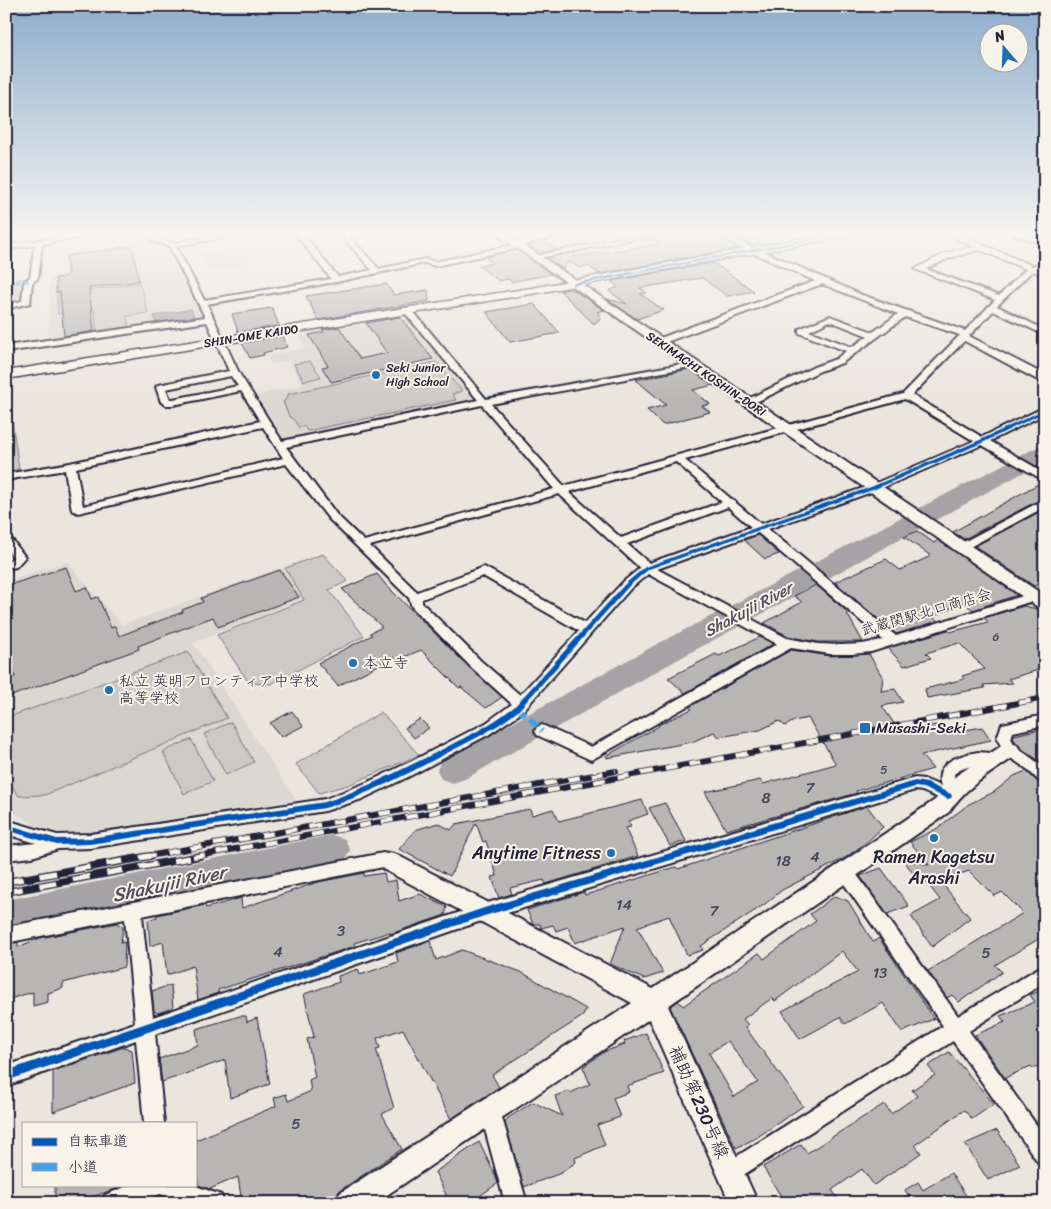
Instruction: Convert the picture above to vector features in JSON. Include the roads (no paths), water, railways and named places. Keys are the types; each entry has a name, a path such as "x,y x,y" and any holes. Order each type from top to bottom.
{"main road":[{"name":"SHIN-OME KAIDO","path":"6,375 539,289"}],"street":[{"path":"6,307 26,303 27,289"},
{"path":"194,289 210,319 218,341 234,373 289,460 333,517 415,597 416,604 476,664 520,703"},
{"path":"201,303 281,289"},
{"name":"SEKIMACHI KOSHIN-DORI","path":"582,289 960,547 1041,598"},
{"path":"658,342 800,289"},
{"path":"838,289 902,315 966,335 1045,380"},
{"path":"974,289 1000,299"},
{"path":"361,545 906,396 1010,289"},
{"path":"992,308 1045,333"},
{"name":"武蔵関駅北口商店会","path":"408,310 484,403 561,490 618,543 647,568 775,639 788,644 841,650 862,649 1041,598"},
{"path":"747,403 817,369 839,361 902,315"},
{"path":"853,351 802,331 830,318 874,335"},
{"path":"6,349 210,319"},
{"path":"279,445 420,414 690,364"},
{"path":"234,373 161,387 166,402 244,388"},
{"path":"906,396 1045,478"},
{"path":"6,827 57,842 100,839 325,805 345,800 501,722 627,585 647,568 873,488 982,441 1045,410"},
{"path":"6,477 70,466 266,423"},
{"path":"676,458 893,641"},
{"path":"70,466 78,510 289,460"},
{"path":"960,547 1045,502"},
{"path":"618,543 730,503"},
{"path":"6,540 19,556 12,564"},
{"path":"415,597 484,570 586,630"},
{"path":"542,731 591,754 788,644"},
{"path":"1005,754 1004,738 1007,728 1045,720"},
{"path":"1005,754 1032,765 1045,778"},
{"path":"350,1203 846,873 942,806 950,794 1005,754"},
{"path":"6,1076 484,912 915,784 924,785 950,794"},
{"path":"6,853 41,850 57,842"},
{"path":"6,935 383,860 654,1002"},
{"path":"846,873 1045,1156"},
{"path":"133,910 154,1122"},
{"path":"730,1172 1045,972"},
{"name":"補助第230号線","path":"654,1002 744,1203"},
{"path":"490,1111 516,1203"},
{"path":"113,1203 156,1186"},
{"path":"166,1186 213,1203"}],"waterway":[{"name":"Shakujii River","path":"453,770 673,649 1045,452"},
{"name":"Shakujii River","path":"6,917 332,850"}],"railway":[{"path":"193,857 1045,698"},
{"path":"143,857 616,771"},
{"path":"6,882 150,856"},
{"path":"6,892 200,856"}],"place":[{"name":"Seki Junior High School","path":"376,375"},
{"name":"本立寺","path":"353,663"},
{"name":"私立 英明フロンティア中学校 高等学校","path":"109,690"},
{"name":"Musashi-Seki","path":"865,728"},
{"name":"Ramen Kagetsu Arashi","path":"934,838"},
{"name":"Anytime Fitness","path":"611,853"}]}
